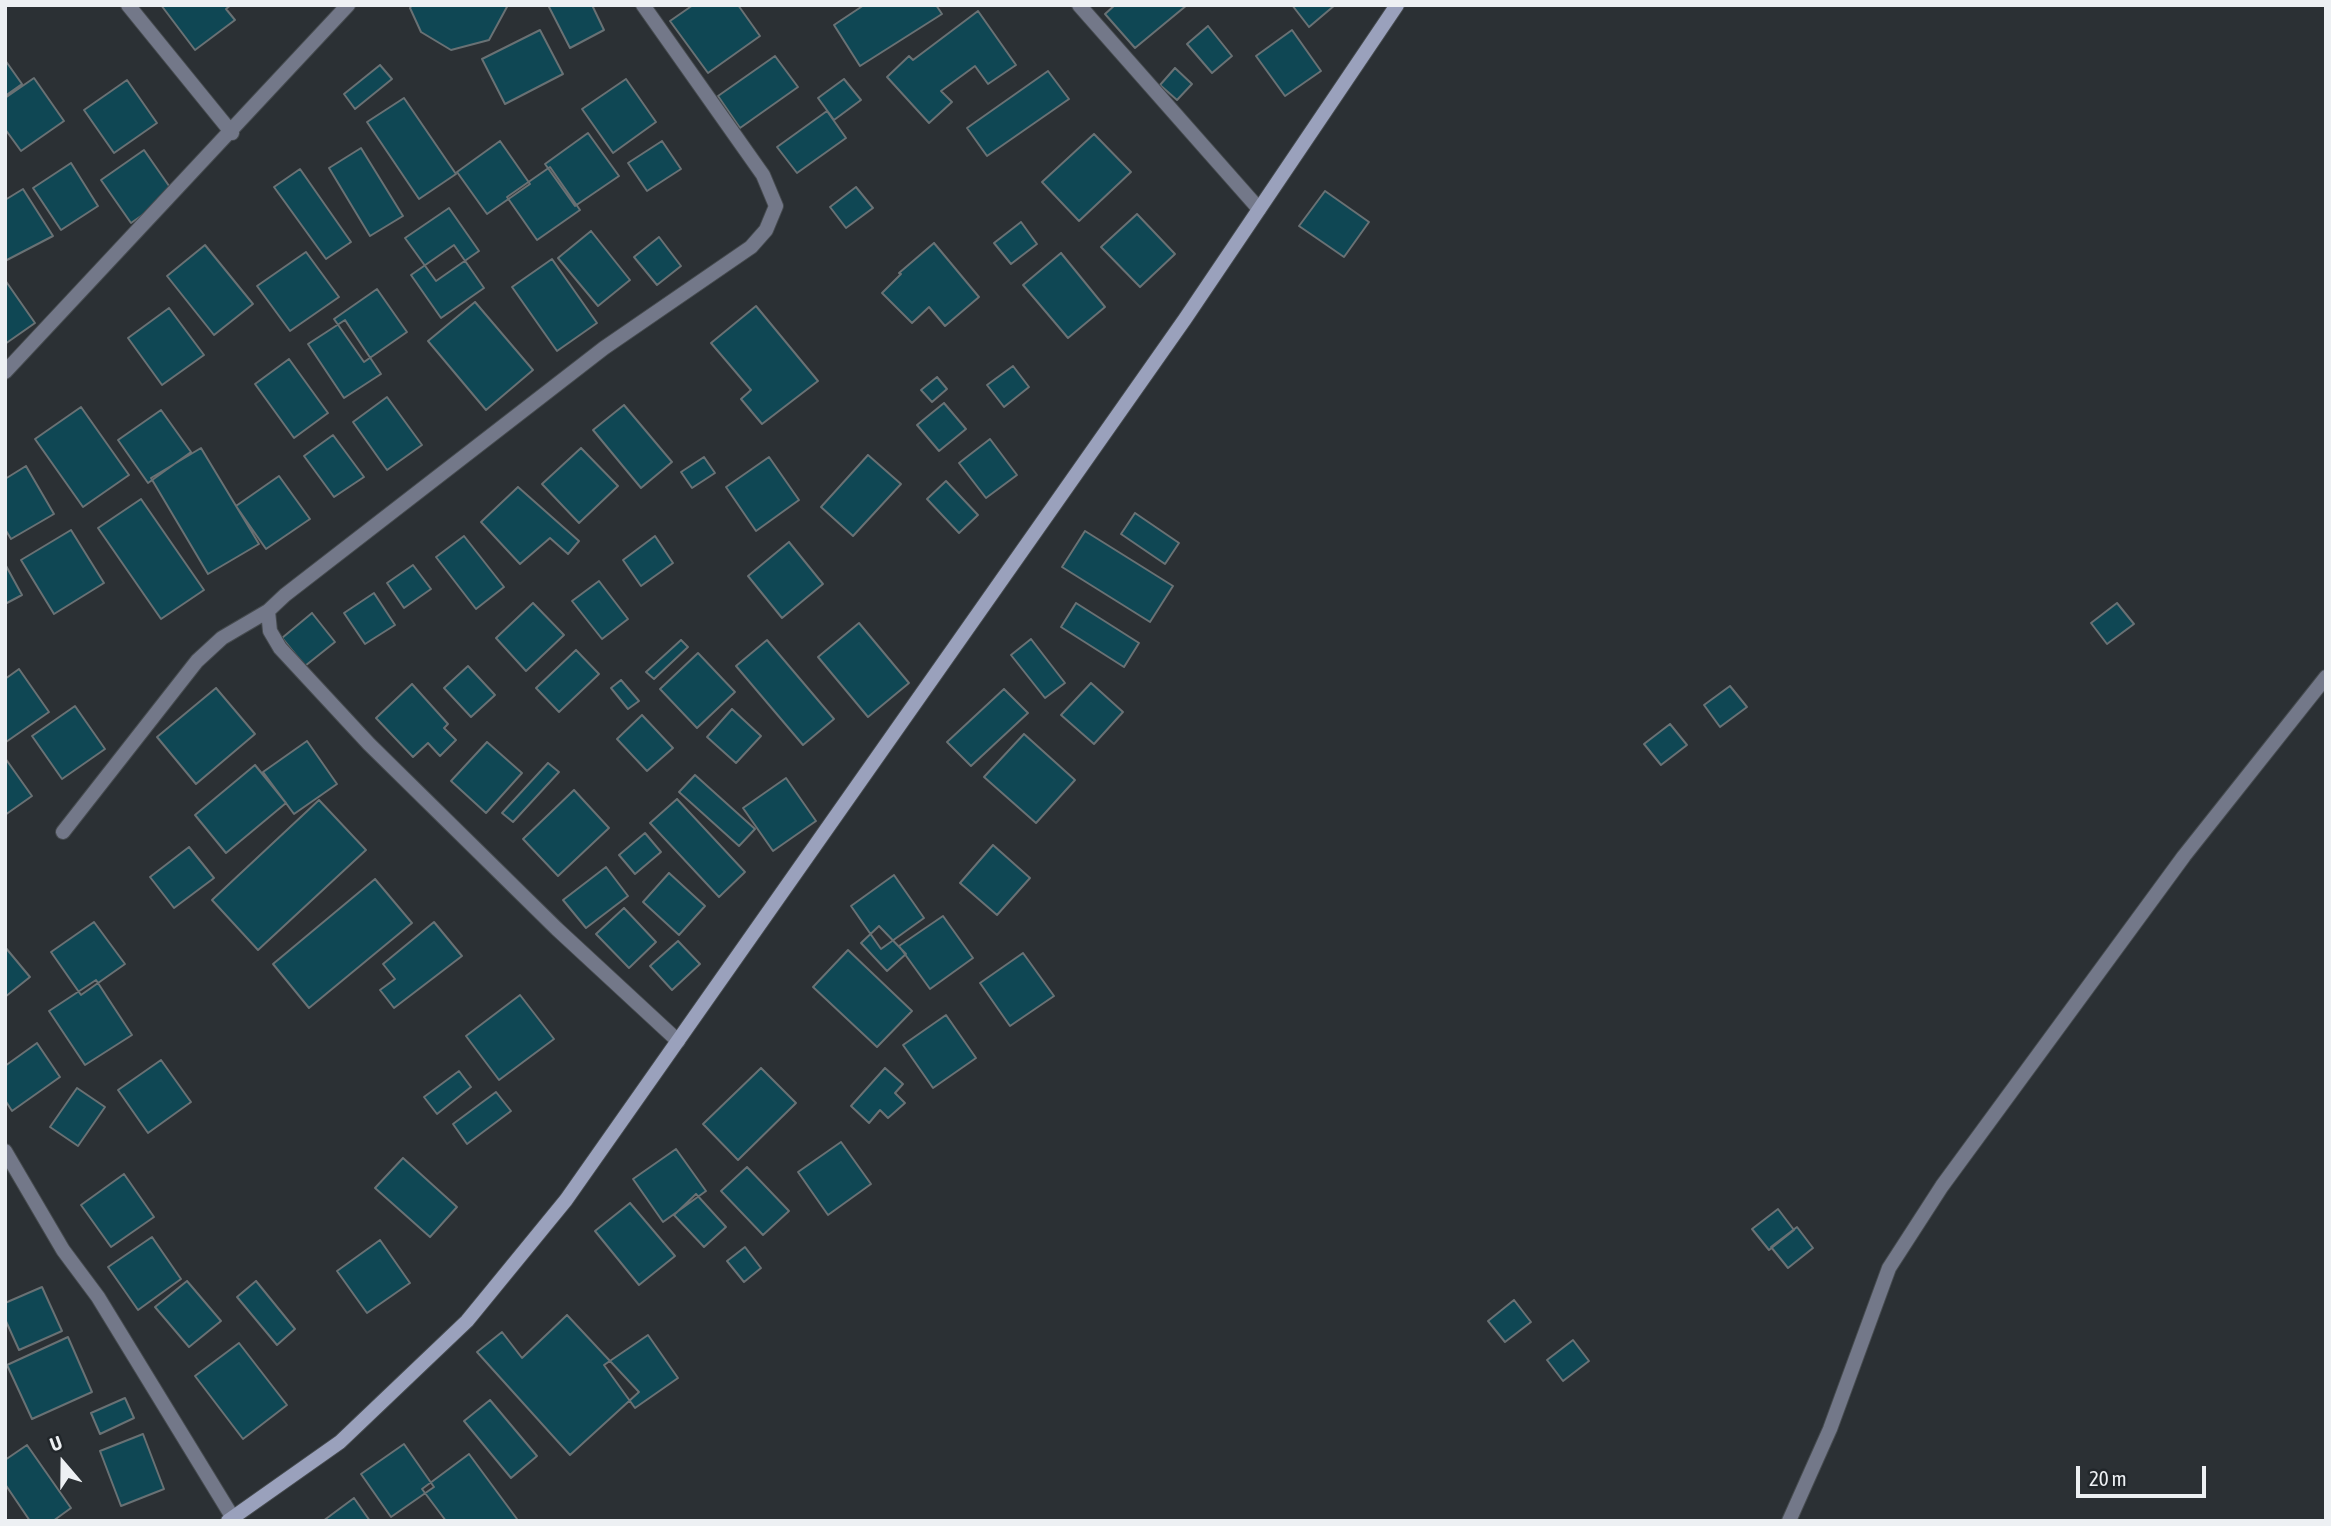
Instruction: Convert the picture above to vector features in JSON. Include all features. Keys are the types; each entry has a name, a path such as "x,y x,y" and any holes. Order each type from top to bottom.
{"main road":[{"path":"231,1519 340,1442 467,1321 566,1200 1185,319 1397,5"}],"street":[{"path":"128,5 232,133"},
{"path":"5,372 232,133 348,5"},
{"path":"63,832 197,661 222,638 268,611 285,595 604,348 751,247 766,230 776,205 763,175 643,5"},
{"path":"1079,5 1259,208"},
{"path":"268,611 270,631 279,648 369,744 557,929 678,1041"},
{"path":"1789,1521 1830,1429 1889,1268 1942,1185 2184,856 2326,677"},
{"path":"5,1151 63,1250 98,1297 231,1519"}],"building":[{"path":"161,5 231,5 226,9 235,20 195,50"},
{"path":"412,5 508,5 489,40 451,50 421,32 410,8"},
{"path":"548,5 592,5 604,30 570,48"},
{"path":"693,5 738,5 760,36 708,73 670,21"},
{"path":"864,5 936,5 942,14 860,66 834,25"},
{"path":"1115,5 1187,5 1135,48 1105,14"},
{"path":"1292,5 1335,5 1309,27"},
{"path":"978,11 1016,65 988,84 975,66 941,91 952,102 929,123 887,77 909,56 913,60"},
{"path":"1208,26 1232,56 1212,73 1187,44"},
{"path":"540,30 563,74 505,104 482,59"},
{"path":"1292,30 1321,71 1285,96 1256,56"},
{"path":"775,56 798,87 740,128 718,96"},
{"path":"5,60 22,84 5,96"},
{"path":"380,65 392,79 355,109 344,94"},
{"path":"1175,68 1192,84 1177,100 1160,85"},
{"path":"1048,71 1069,99 987,156 967,128"},
{"path":"34,78 64,121 21,151 5,129 5,98"},
{"path":"626,79 656,122 613,153 582,109"},
{"path":"844,79 861,100 834,120 818,98"},
{"path":"127,80 157,123 114,153 84,110"},
{"path":"404,98 456,174 419,199 367,122"},
{"path":"827,111 846,138 797,173 777,147"},
{"path":"588,133 619,176 575,206 545,164"},
{"path":"1094,134 1131,172 1079,221 1042,182"},
{"path":"500,141 530,184 487,214 457,172"},
{"path":"662,141 681,169 647,191 628,163"},
{"path":"361,148 403,216 370,236 329,168"},
{"path":"144,150 174,193 131,223 101,180"},
{"path":"71,163 98,206 61,230 33,188"},
{"path":"550,167 580,210 537,240 507,197"},
{"path":"300,169 351,242 326,259 274,187"},
{"path":"856,187 873,208 846,228 830,207"},
{"path":"23,189 53,236 5,261 5,200"},
{"path":"1325,191 1369,222 1344,257 1299,226"},
{"path":"449,208 479,251 436,281 405,238"},
{"path":"1137,214 1175,254 1140,287 1101,247"},
{"path":"1021,222 1037,244 1011,264 994,243"},
{"path":"591,231 630,280 598,306 558,258"},
{"path":"659,237 681,266 657,285 634,257"},
{"path":"934,243 979,297 945,326 929,307 912,323 882,293 901,274 899,273"},
{"path":"205,245 253,304 214,335 167,276"},
{"path":"454,245 484,288 441,318 411,275"},
{"path":"306,252 339,297 290,331 257,286"},
{"path":"1061,253 1105,307 1068,338 1023,285"},
{"path":"552,259 597,323 557,351 512,287"},
{"path":"5,280 35,323 5,344"},
{"path":"377,289 407,332 364,362 334,319"},
{"path":"475,302 533,370 486,410 428,341"},
{"path":"756,306 818,381 762,424 741,399 751,390 711,343"},
{"path":"169,308 204,355 162,385 128,338"},
{"path":"345,320 381,374 344,398 308,344"},
{"path":"289,359 328,413 294,438 255,384"},
{"path":"1013,366 1029,387 1004,407 987,385"},
{"path":"937,377 947,389 932,402 921,390"},
{"path":"387,397 422,445 387,470 353,422"},
{"path":"944,403 966,429 939,451 917,425"},
{"path":"624,405 672,462 641,488 593,430"},
{"path":"81,407 129,475 83,507 35,439"},
{"path":"161,410 191,452 148,483 118,440"},
{"path":"333,435 364,477 334,497 304,456"},
{"path":"990,439 1017,475 986,498 959,463"},
{"path":"201,448 259,544 208,574 151,478"},
{"path":"581,448 618,486 579,523 542,484"},
{"path":"868,455 901,484 853,536 821,507"},
{"path":"704,457 715,473 692,488 681,472"},
{"path":"769,457 799,500 756,531 726,487"},
{"path":"26,466 54,514 11,539 5,529 5,479"},
{"path":"279,476 310,519 266,549 236,506"},
{"path":"946,481 978,515 959,533 927,499"},
{"path":"518,487 579,541 568,554 550,538 520,564 481,522"},
{"path":"141,499 204,590 161,619 98,528"},
{"path":"1135,513 1179,543 1165,564 1121,534"},
{"path":"71,530 104,583 54,614 21,560"},
{"path":"1085,531 1173,586 1150,622 1062,567"},
{"path":"464,536 504,587 476,609 436,557"},
{"path":"655,536 673,563 641,586 623,560"},
{"path":"789,542 823,584 782,618 748,576"},
{"path":"5,564 22,595 5,604"},
{"path":"413,565 431,589 404,608 387,583"},
{"path":"599,581 628,619 602,639 572,601"},
{"path":"374,593 395,625 365,644 344,613"},
{"path":"533,603 564,635 526,671 496,638"},
{"path":"1076,603 1139,643 1124,667 1061,627"},
{"path":"2117,603 2134,624 2107,644 2091,623"},
{"path":"312,613 335,642 305,666 282,638"},
{"path":"859,623 909,683 868,717 818,657"},
{"path":"1031,639 1065,683 1045,698 1011,655"},
{"path":"681,640 688,647 654,679 646,672"},
{"path":"767,640 834,719 803,745 736,666"},
{"path":"576,650 599,674 559,712 536,688"},
{"path":"698,653 735,692 697,728 660,689"},
{"path":"468,666 495,695 471,717 444,688"},
{"path":"19,669 49,712 6,742 5,679"},
{"path":"621,680 639,701 628,709 611,688"},
{"path":"1091,683 1123,712 1094,744 1061,715"},
{"path":"412,684 448,724 444,728 456,740 440,756 428,743 413,757 376,718"},
{"path":"1730,686 1747,707 1720,727 1704,705"},
{"path":"216,688 255,734 196,784 157,737"},
{"path":"1004,689 1028,713 971,766 947,742"},
{"path":"75,706 105,749 62,779 32,736"},
{"path":"732,709 761,736 736,763 707,737"},
{"path":"642,715 673,748 647,771 617,739"},
{"path":"1670,724 1687,745 1661,765 1644,744"},
{"path":"1024,734 1075,780 1036,823 984,777"},
{"path":"307,741 337,784 294,814 263,772"},
{"path":"487,742 522,773 486,813 451,781"},
{"path":"5,758 32,796 5,815"},
{"path":"548,763 559,772 513,822 502,813"},
{"path":"255,765 286,803 226,853 195,815"},
{"path":"695,775 755,829 739,846 679,792"},
{"path":"786,778 816,821 773,851 743,808"},
{"path":"574,790 609,828 558,876 523,839"},
{"path":"677,799 745,872 719,897 650,823"},
{"path":"319,800 366,850 258,950 212,900"},
{"path":"645,833 661,852 635,874 619,855"},
{"path":"993,845 1030,878 997,915 960,883"},
{"path":"189,847 214,878 174,908 150,877"},
{"path":"606,867 628,896 586,928 563,900"},
{"path":"669,873 705,906 679,935 643,902"},
{"path":"894,875 924,918 881,949 851,906"},
{"path":"375,879 412,923 309,1008 273,964"},
{"path":"624,908 656,942 629,968 596,934"},
{"path":"943,916 973,958 930,989 899,946"},
{"path":"94,922 125,964 81,995 51,952"},
{"path":"434,922 462,956 394,1008 380,990 395,979 383,964"},
{"path":"879,926 906,954 887,971 861,943"},
{"path":"678,941 700,964 672,990 650,966"},
{"path":"5,947 30,977 5,997"},
{"path":"848,950 912,1011 877,1047 813,987"},
{"path":"1023,953 1054,996 1010,1026 980,983"},
{"path":"96,980 132,1035 85,1065 49,1011"},
{"path":"520,995 554,1039 499,1080 466,1036"},
{"path":"946,1015 976,1058 933,1088 903,1045"},
{"path":"37,1043 60,1077 12,1111 5,1100 5,1066"},
{"path":"161,1060 191,1102 148,1133 118,1090"},
{"path":"761,1068 796,1103 738,1160 703,1124"},
{"path":"885,1068 903,1084 895,1093 905,1103 888,1118 880,1110 869,1123 851,1106"},
{"path":"459,1071 471,1087 437,1114 424,1097"},
{"path":"77,1088 105,1107 78,1146 50,1127"},
{"path":"496,1092 511,1111 467,1144 453,1124"},
{"path":"841,1142 871,1184 828,1215 798,1172"},
{"path":"676,1149 706,1191 663,1222 633,1179"},
{"path":"403,1158 457,1207 430,1237 375,1188"},
{"path":"747,1167 789,1211 763,1235 721,1191"},
{"path":"124,1174 154,1217 111,1247 81,1205"},
{"path":"696,1194 726,1227 704,1247 674,1215"},
{"path":"630,1203 675,1256 639,1285 595,1231"},
{"path":"1778,1209 1794,1230 1769,1250 1752,1229"},
{"path":"1797,1227 1813,1248 1788,1268 1771,1247"},
{"path":"152,1237 181,1279 138,1310 108,1267"},
{"path":"380,1240 410,1283 367,1313 337,1271"},
{"path":"745,1247 761,1268 744,1282 727,1261"},
{"path":"187,1281 221,1321 189,1347 155,1307"},
{"path":"256,1281 295,1329 277,1345 237,1297"},
{"path":"42,1287 62,1331 19,1350 5,1319 5,1303"},
{"path":"1514,1300 1531,1322 1505,1342 1488,1321"},
{"path":"567,1315 639,1392 570,1455 477,1352 502,1332 522,1358"},
{"path":"648,1335 678,1378 635,1408 604,1365"},
{"path":"68,1337 92,1392 32,1419 7,1365"},
{"path":"1573,1340 1589,1361 1563,1381 1547,1360"},
{"path":"239,1343 287,1405 243,1439 195,1376"},
{"path":"125,1398 134,1418 100,1434 91,1413"},
{"path":"490,1400 537,1456 511,1478 464,1421"},
{"path":"143,1434 164,1489 121,1506 100,1451"},
{"path":"404,1444 434,1487 391,1517 361,1474"},
{"path":"27,1445 71,1508 53,1521 30,1521 5,1484 5,1460"},
{"path":"469,1454 517,1519 515,1521 446,1521 422,1489"},
{"path":"354,1498 370,1521 323,1521"}]}
